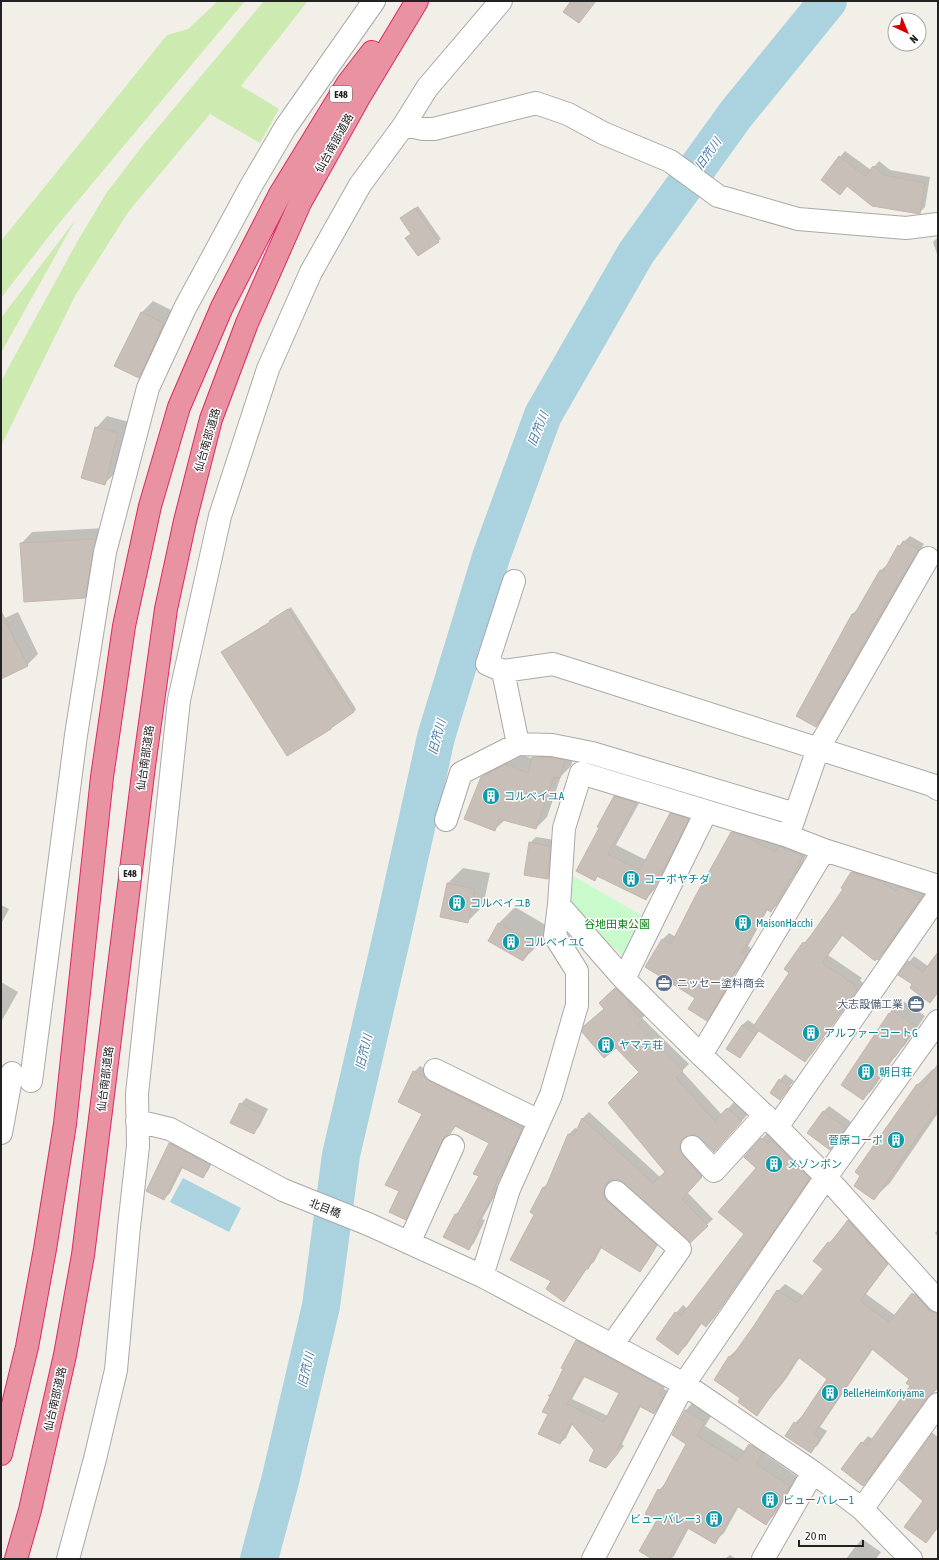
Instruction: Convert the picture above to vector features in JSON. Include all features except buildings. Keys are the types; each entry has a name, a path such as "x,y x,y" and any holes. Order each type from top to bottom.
{"highway":[{"name":"仙台南部道路","path":"1,1454 27,1347 45,1249 65,1124 102,776 124,626 150,506 179,407 222,307 280,194 348,83 412,1"},
{"name":"仙台南部道路","path":"16,1559 30,1510 65,1355 83,1255 144,766 166,609 185,521 209,426 246,323 300,203 360,94 417,1"}],"street":[{"path":"1,1133 22,1077 104,560 148,388 185,308 251,186 285,128 374,1"},
{"path":"68,1559 95,1459 116,1370 138,1146 137,1094 179,700 220,516 268,369 311,272 360,185 404,125 427,88 501,1"},
{"path":"404,125 423,129 434,129 536,103 568,114 608,136 670,161 718,196 798,219 906,228 938,224"},
{"path":"788,836 816,753 928,558"},
{"path":"514,581 487,664 504,675 517,737"},
{"path":"504,675 553,664 816,753 932,785 938,789"},
{"path":"446,820 461,773 517,737 592,753 796,809"},
{"path":"482,1276 509,1188 551,1095 577,1005 577,971 555,936 559,905 564,828 581,773 788,836 824,850 938,886"},
{"path":"624,979 706,812"},
{"path":"701,1055 824,850"},
{"path":"692,1147 714,1171 771,1121 938,896"},
{"path":"559,905 624,979 826,1176 938,1301"},
{"path":"593,1559 684,1384 826,1176 938,1021"},
{"path":"435,1070 466,1096 539,1121"},
{"name":"北目橋","path":"137,1121 170,1129 293,1195 357,1220 482,1276 684,1384 812,1472 862,1509 911,1559"},
{"path":"409,1243 453,1146"},
{"path":"612,1345 680,1249 616,1192"},
{"path":"862,1509 938,1404"},
{"path":"763,1559 812,1472"}],"green space":[{"path":"218,1 245,1 56,227 1,298 1,241 167,35 188,29"},
{"path":"264,1 308,1 241,86 279,109 260,143 210,114 129,211 75,296 1,446 1,381 77,242 107,192 144,144"},
{"path":"76,219 1,353 1,318"},
{"name":"谷地田東公園","path":"570,874 644,917 624,957 565,905"}],"water":[{"path":"183,1178 241,1208 229,1232 170,1202"}],"waterway":[{"name":"旧笊川","path":"259,1559 280,1481 321,1306 341,1155 436,737 491,557 543,415 636,253 736,114 828,1"}],"place":[{"name":"コルベイユA","path":"491,796"},
{"name":"コーポヤチダ","path":"631,879"},
{"name":"コルベイユB","path":"457,903"},
{"name":"MaisonHacchi","path":"743,923"},
{"name":"コルベイユC","path":"511,942"},
{"name":"ニッセー塗料商会","path":"664,983"},
{"name":"大志設備工業","path":"916,1004"},
{"name":"アルファーコートG","path":"811,1033"},
{"name":"ヤマテ荘","path":"606,1045"},
{"name":"朝日荘","path":"866,1072"},
{"name":"菅原コーポ","path":"896,1140"},
{"name":"メゾンボン","path":"774,1164"},
{"name":"BelleHeimKoriyama","path":"830,1393"},
{"name":"ビューバレー1","path":"770,1500"},
{"name":"ビューバレー3","path":"714,1519"}]}
